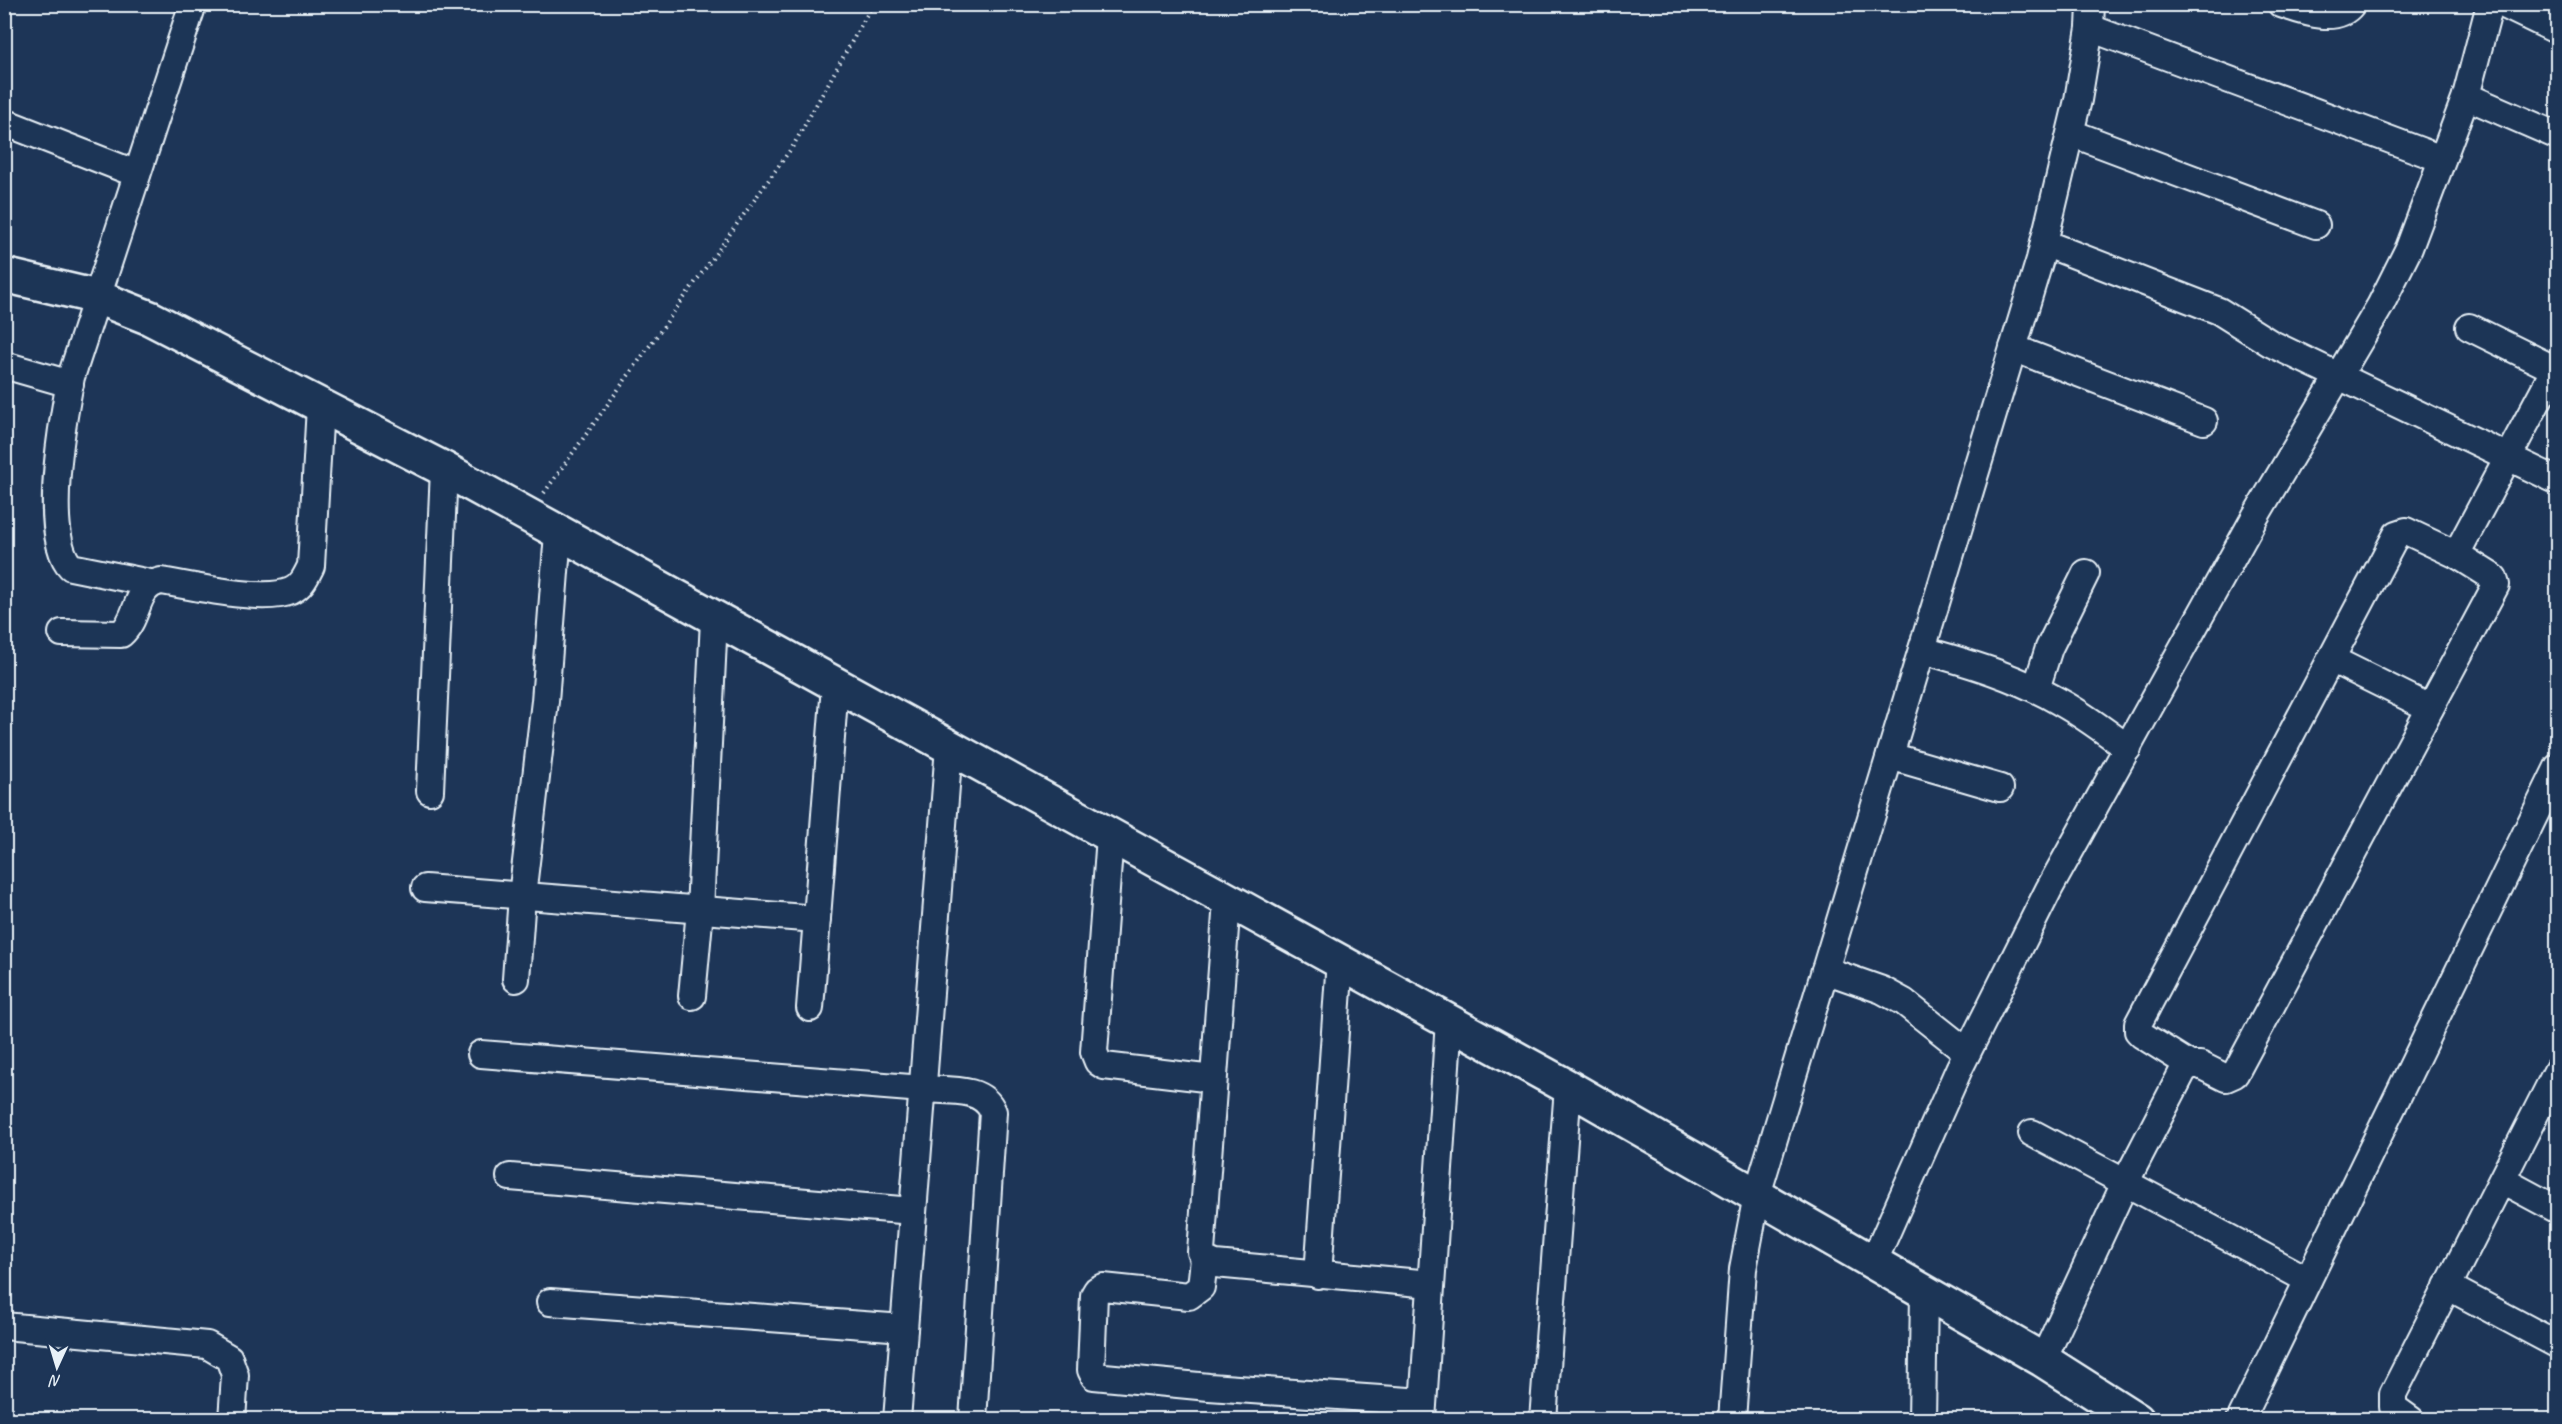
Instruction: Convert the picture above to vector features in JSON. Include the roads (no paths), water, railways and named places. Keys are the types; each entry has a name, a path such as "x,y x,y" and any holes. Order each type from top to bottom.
{"street":[{"path":"193,4 70,384 63,420 56,491 58,541 63,560 71,567 150,583 161,581 246,594 274,595 292,591 303,583 311,566 320,406"},
{"path":"2281,4 2323,15 2339,14 2352,4"},
{"path":"1874,1262 1967,1052 2049,890 2255,517 2340,377 2409,248 2466,96 2490,4"},
{"path":"2502,4 2558,31"},
{"path":"1732,1419 1743,1269 1757,1195 2044,243 2071,133 2090,16 2442,159"},
{"path":"2466,96 2558,136"},
{"path":"4,122 137,174"},
{"path":"2071,133 2316,225"},
{"path":"2044,243 2219,311 2270,343 2558,481"},
{"path":"4,275 97,297 150,318 444,469 1568,1087 2043,1360 2137,1419"},
{"path":"2459,556 2459,549 2556,368 2469,327"},
{"path":"2013,348 2204,421"},
{"path":"4,365 70,384"},
{"path":"430,791 444,469"},
{"path":"2401,531 2459,556 2497,581 2430,708 2235,1074 2226,1077 2200,1065 2190,1065 2142,1035 2138,1031 2138,1024 2401,531"},
{"path":"516,979 522,896 545,701 558,532"},
{"path":"2036,689 2049,648 2086,573"},
{"path":"62,633 121,634 131,625 142,591 150,583"},
{"path":"692,996 700,910 714,619"},
{"path":"1922,650 1960,661 2036,689 2060,702 2128,748"},
{"path":"2331,659 2430,708"},
{"path":"810,1008 835,686"},
{"path":"897,1419 949,747"},
{"path":"1890,756 2000,788"},
{"path":"2240,1419 2558,767"},
{"path":"1110,836 1094,1052 1098,1062 1104,1066 1213,1079"},
{"path":"425,888 817,919"},
{"path":"1227,901 1200,1244 1204,1259 1201,1287 1189,1296 1103,1287 1097,1290 1094,1296 1091,1370 1094,1376 1423,1411 1449,1021"},
{"path":"1318,1275 1340,960"},
{"path":"1825,970 1882,990 1904,1002 1967,1052"},
{"path":"481,1054 980,1094 989,1101 993,1112 973,1419"},
{"path":"2043,1360 2125,1183 2183,1071 2190,1065"},
{"path":"2411,1419 2393,1407 2393,1394 2558,1069"},
{"path":"1543,1419 1568,1087"},
{"path":"2032,1133 2308,1280"},
{"path":"510,1177 913,1210"},
{"path":"2502,1180 2558,1210"},
{"path":"1204,1259 1215,1264 1431,1284"},
{"path":"2447,1286 2558,1345"},
{"path":"1922,1419 1924,1293"},
{"path":"550,1302 904,1328"},
{"path":"4,1326 207,1346 229,1358 235,1375 232,1419"}]}
